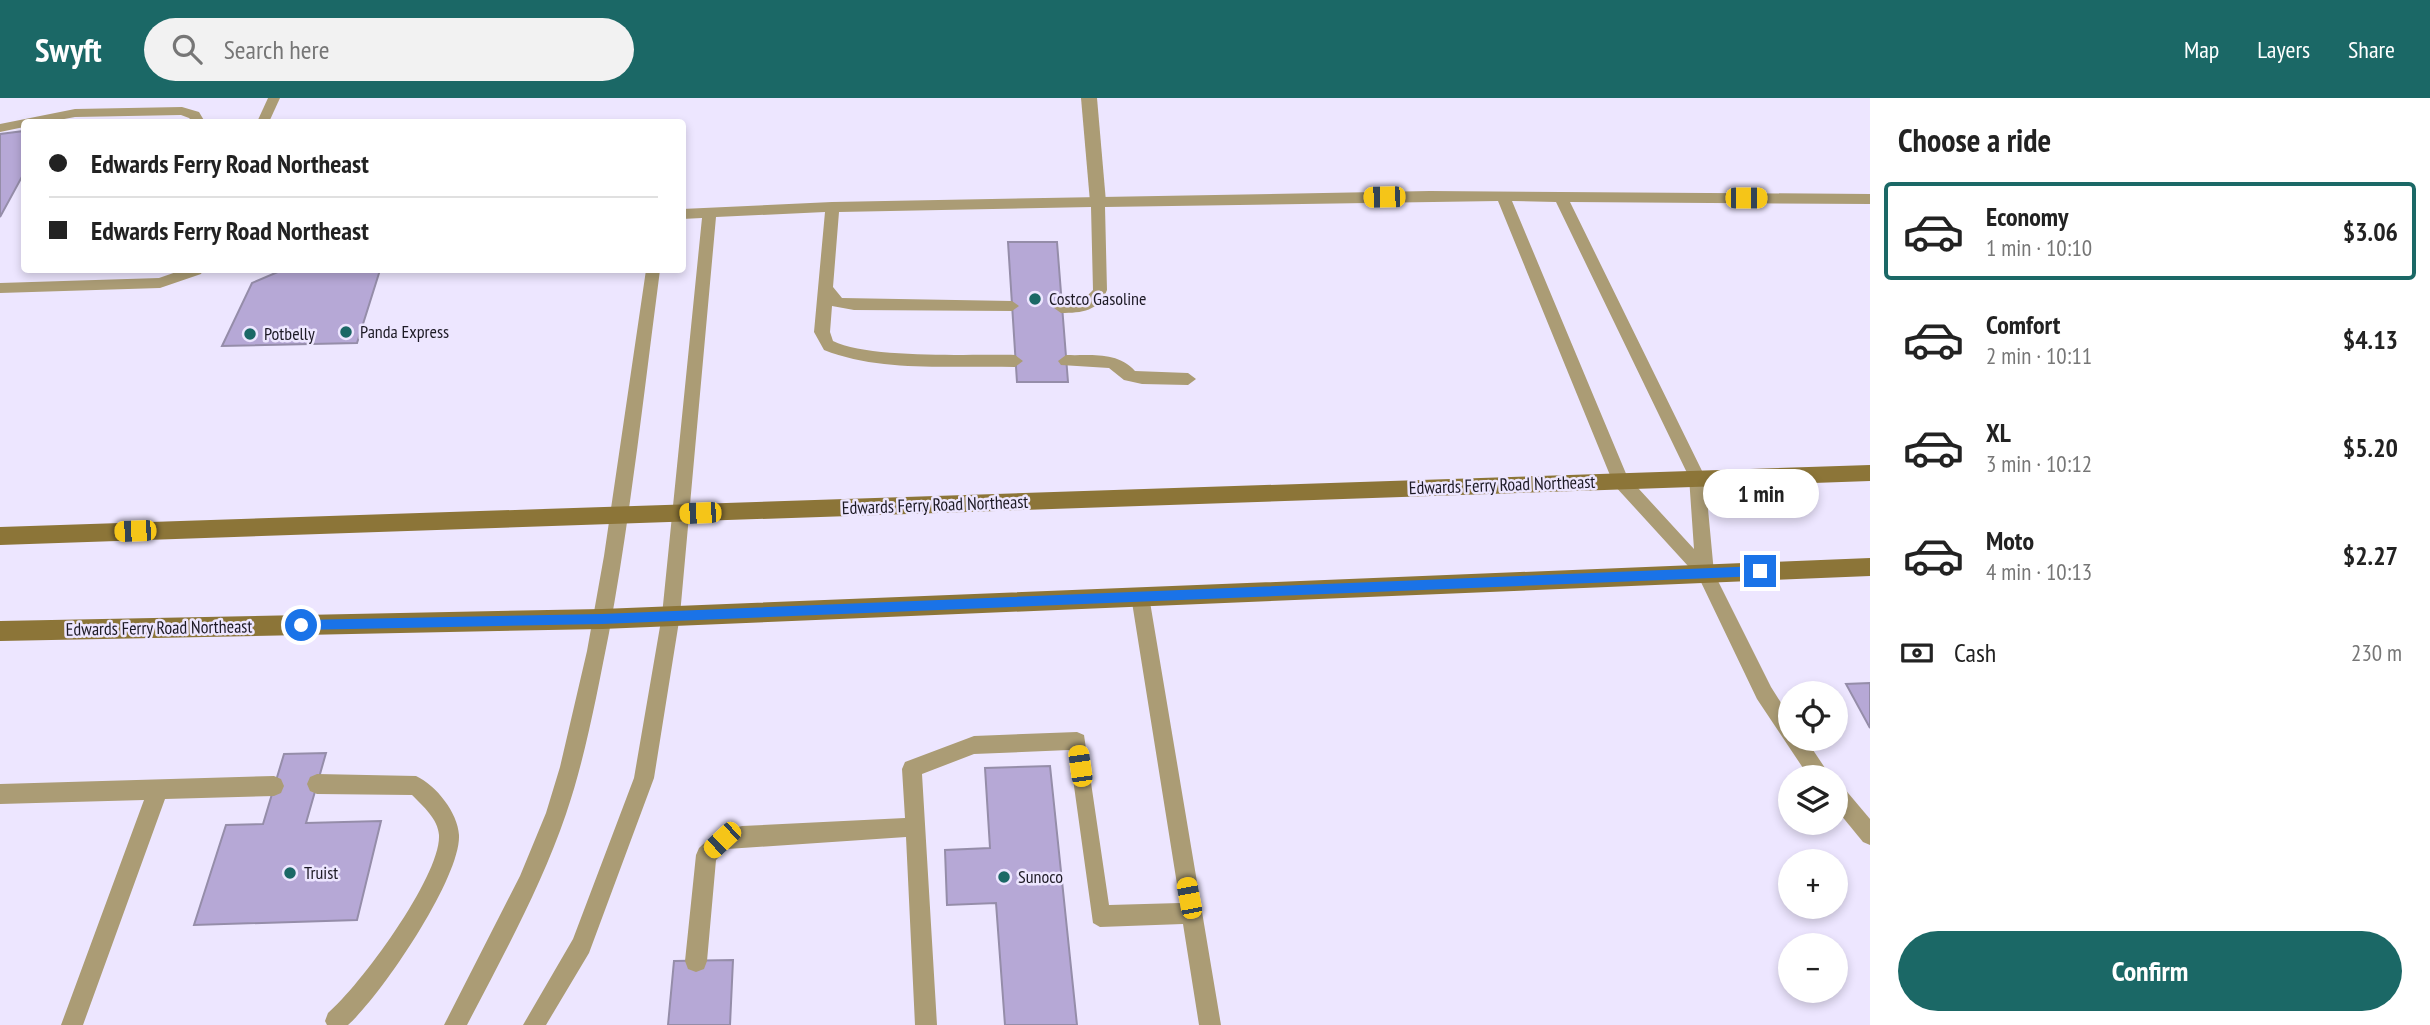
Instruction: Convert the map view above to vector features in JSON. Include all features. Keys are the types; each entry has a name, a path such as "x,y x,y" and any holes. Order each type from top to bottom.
{"main road":[{"name":"Edwards Ferry Road Northeast","path":"0,536 1870,473"},
{"name":"Edwards Ferry Road Northeast","path":"0,631 602,619 1870,567"}],"street":[{"path":"1089,98 1098,202"}],"lane":[{"path":"264,119 274,98"},
{"path":"45,119 75,113 181,111 194,115 197,119"},
{"path":"0,128 21,124"},
{"path":"1503,196 1620,480 1705,573 1764,693 1778,715"},
{"path":"686,214 832,207 1503,196 1870,199"},
{"path":"1561,197 1697,477 1705,573"},
{"path":"1061,308 1089,305 1098,299 1098,202"},
{"path":"832,207 822,332 824,341 843,352 857,355 1015,361"},
{"path":"534,1025 581,945 644,778 671,615 709,213"},
{"path":"0,288 160,283 188,273"},
{"path":"455,1025 515,909 548,834 576,749 619,516 653,273"},
{"path":"827,290 830,298 839,304 1012,306"},
{"path":"1066,361 1111,362 1123,368 1130,376 1142,378 1188,379"},
{"path":"1140,596 1155,672 1210,1025"},
{"path":"926,1025 912,769 974,745 1077,741 1100,916 1191,912"},
{"path":"317,783 416,786 439,808 450,836 444,862 381,973 353,1007 336,1021"},
{"path":"0,794 274,786"},
{"path":"72,1025 158,790"},
{"path":"1848,808 1870,835"},
{"path":"696,961 706,855 722,840 742,836 916,827"}],"building":[{"path":"21,131 21,178 0,217 0,134"},
{"path":"1008,242 1057,242 1068,382 1017,382"},
{"path":"275,273 379,273 357,343 222,346 252,283"},
{"path":"1870,683 1870,728 1848,688 1848,684"},
{"name":"Truist","path":"326,753 306,823 381,821 357,920 194,925 226,825 263,824 284,754"},
{"name":"Sunoco","path":"1050,766 1077,1025 1005,1025 996,903 947,905 945,850 990,848 985,768"},
{"path":"733,960 730,1025 668,1025 674,961"}],"place":[{"name":"Costco Gasoline","path":"1035,299"},
{"name":"Panda Express","path":"346,332"},
{"name":"Potbelly","path":"250,334"},
{"name":"Truist","path":"290,873"},
{"name":"Sunoco","path":"1004,877"}],"route":[{"path":"301,625 602,619 1760,571"}]}
